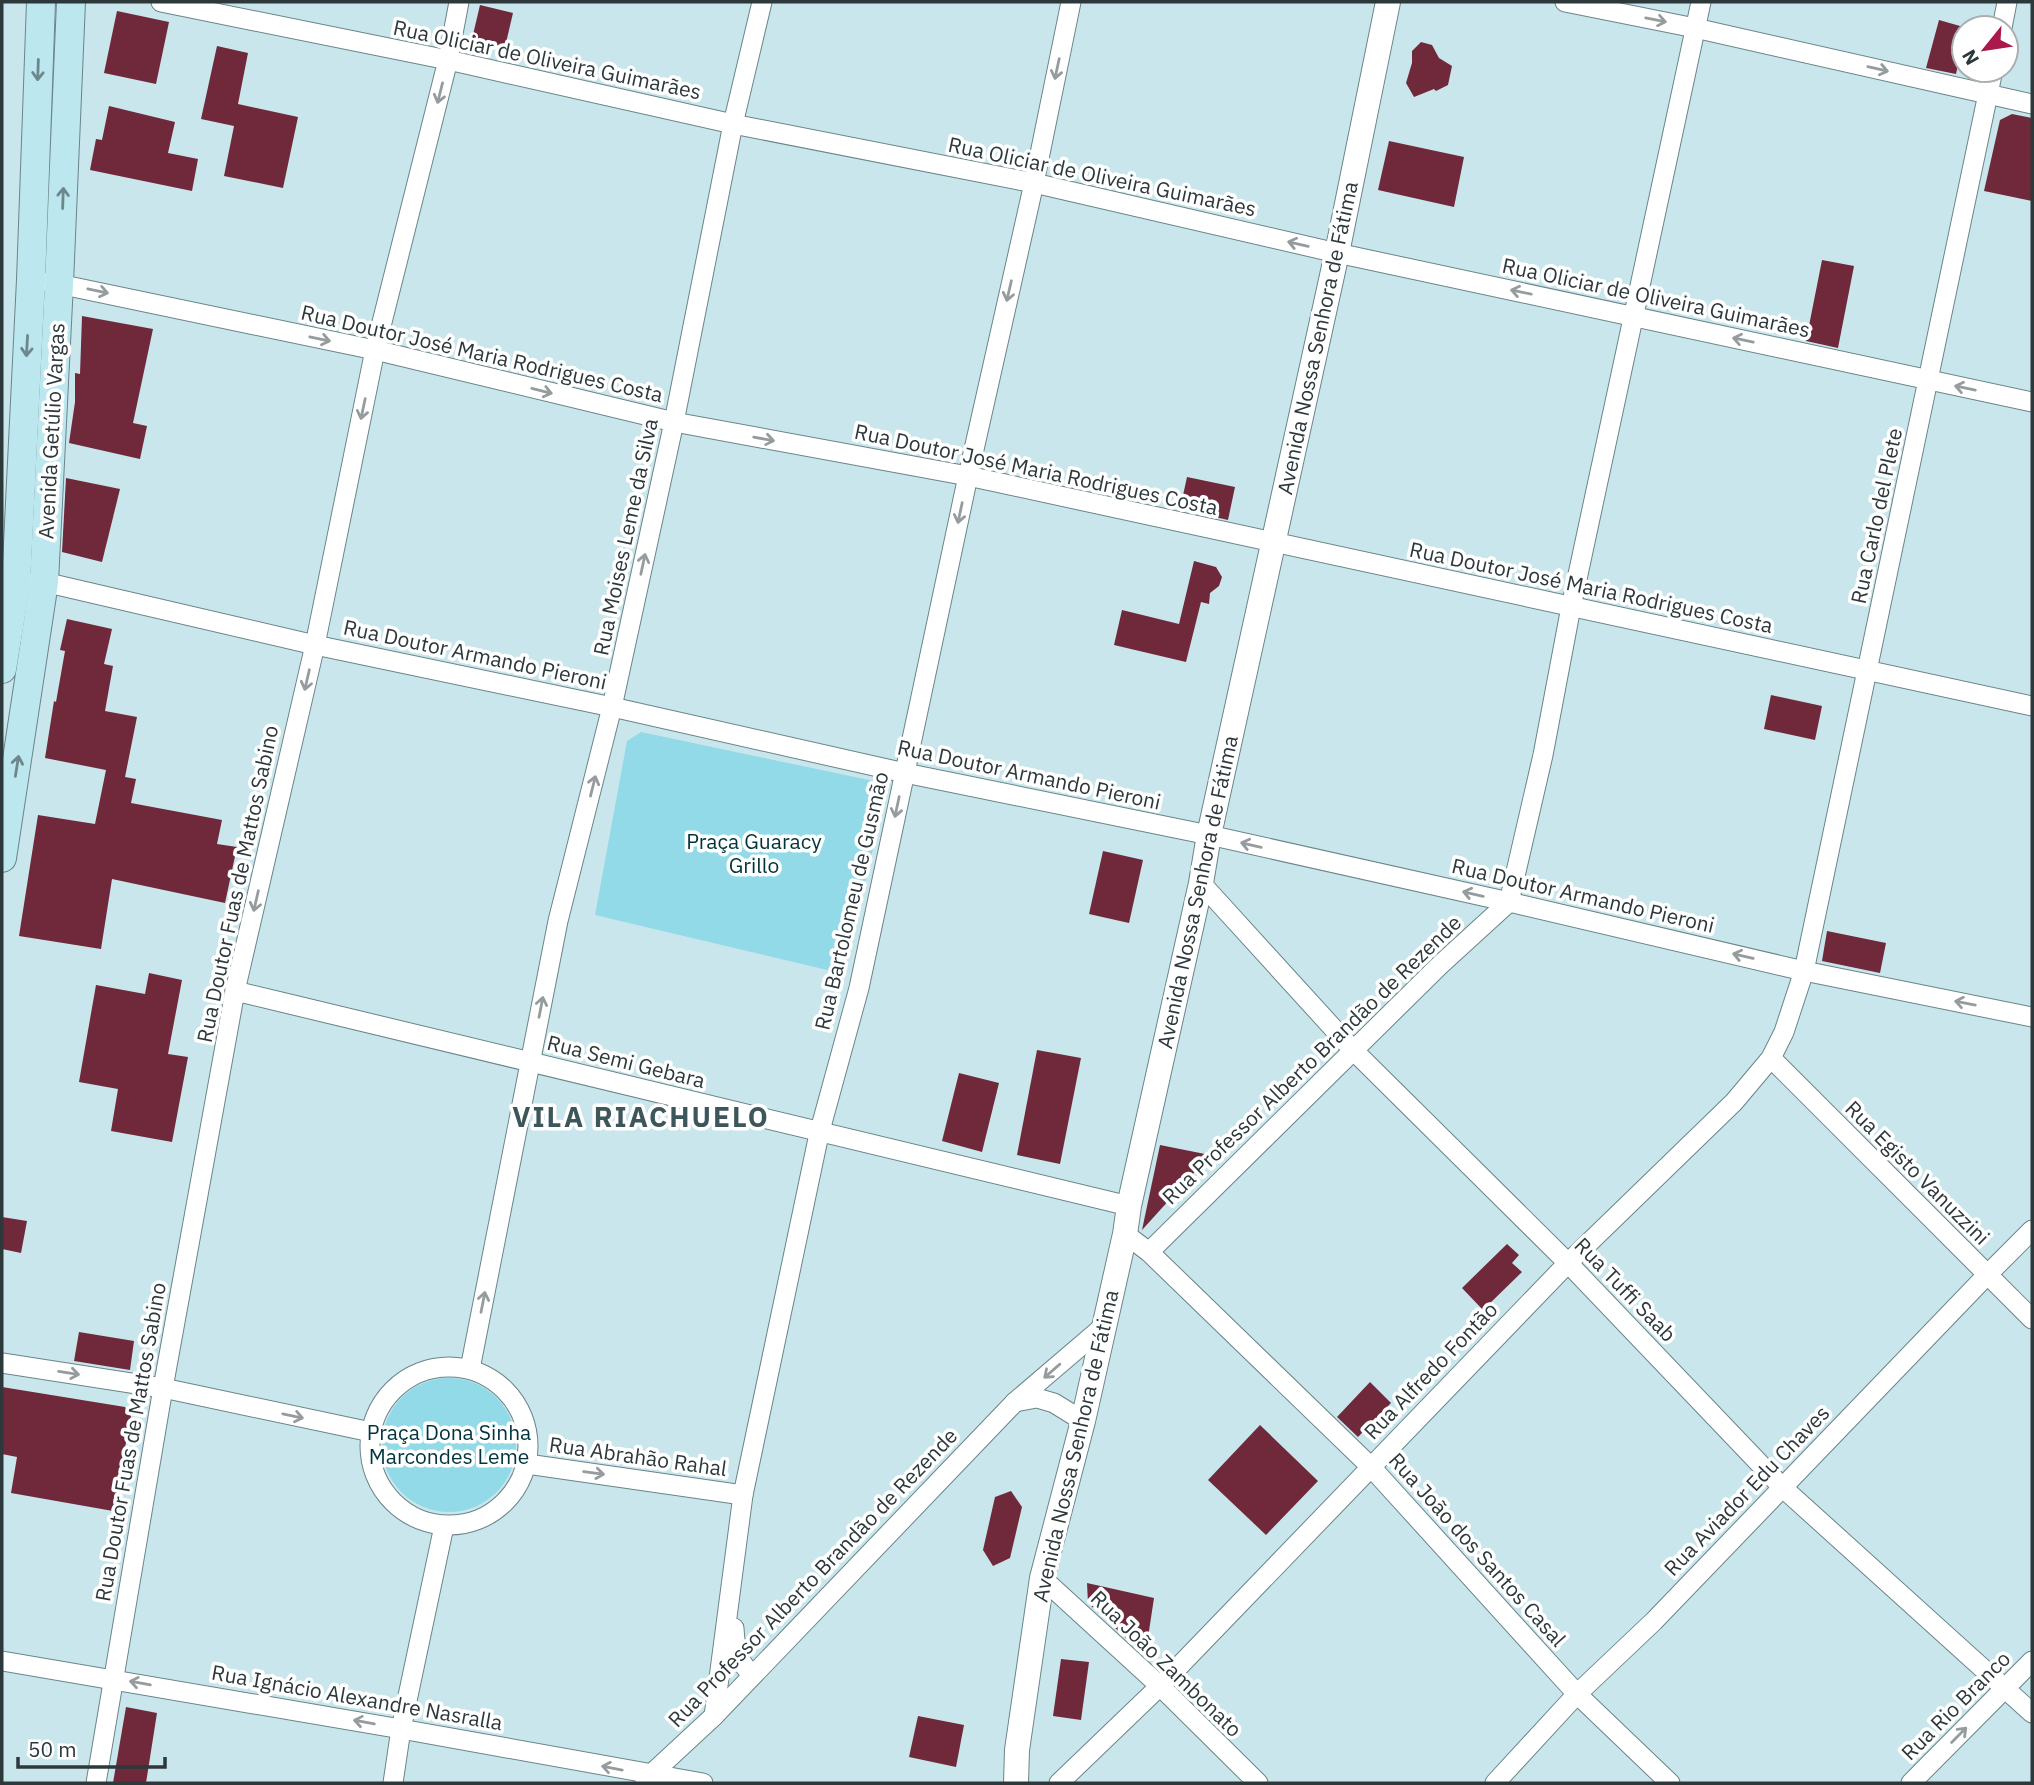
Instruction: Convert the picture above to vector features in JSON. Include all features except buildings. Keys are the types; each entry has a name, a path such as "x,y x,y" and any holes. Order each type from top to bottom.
{"main road":[{"name":"Avenida Getúlio Vargas","path":"2,669 16,584 41,2"},
{"name":"Avenida Getúlio Vargas","path":"2,858 44,582 71,2"}],"street":[{"name":"Rua Oliciar de Oliveira Guimarães","path":"161,2 449,60 733,124 1034,183 1337,253 2032,402"},
{"name":"Rua Doutor Fuas de Mattos Sabino","path":"96,1783 163,1388 235,991 315,645 375,350 449,60 458,2"},
{"name":"Rua Moises Leme da Silva","path":"470,1369 558,921 612,707 674,422 733,124 762,2"},
{"name":"Rua Bartolomeu de Gusmão","path":"714,1716 743,1495 820,1134 859,989 1071,2"},
{"name":"Avenida Nossa Senhora de Fátima","path":"1016,1783 1017,1750 1042,1578 1083,1422 1125,1234 1209,835 1337,253 1388,2"},
{"path":"1565,2 1695,28 2032,104"},
{"path":"1509,902 1543,755 1571,607 1701,2"},
{"name":"Rua Carlo del Plete","path":"1804,971 1990,84"},
{"name":"Rua Doutor José Maria Rodrigues Costa","path":"30,280 59,283 375,350 674,422 968,476 2032,706"},
{"name":"Rua Doutor Armando Pieroni","path":"16,584 44,582 315,645 612,707 905,773 1209,835 1804,971 2032,1017"},
{"name":"Rua Tuffi Saab","path":"1201,883 1353,1050 1568,1263 1782,1487 2032,1713"},
{"name":"Rua Professor Alberto Brandão de Rezende","path":"1149,1252 1440,965 1509,902"},
{"name":"Rua Alfredo Fontão","path":"1059,1783 1160,1686 1568,1263 1734,1102 1771,1058 1784,1032 1804,971"},
{"name":"Rua Semi Gebara","path":"235,991 531,1061 820,1134 1129,1206"},
{"name":"Rua Egisto Vanuzzini","path":"1771,1058 2032,1319"},
{"name":"Rua Aviador Edu Chaves","path":"1495,1783 1577,1694 1654,1621 2032,1230"},
{"name":"Rua João dos Santos Casal","path":"1125,1234 1149,1252 1371,1467 1577,1694 1671,1783"},
{"name":"Rua Professor Alberto Brandão de Rezende","path":"646,1779 714,1716 1015,1402 1104,1326"},
{"path":"2,1363 163,1388 371,1432"},
{"path":"453,1366 470,1369 493,1381 512,1398 521,1413 527,1429 527,1464 514,1493 503,1505 476,1522 444,1526 428,1523 399,1508 387,1496 378,1481 372,1466 370,1449 375,1416 393,1389 421,1371 453,1366"},
{"path":"1015,1402 1037,1398 1054,1403 1083,1422"},
{"name":"Rua Abrahão Rahal","path":"527,1464 743,1495"},
{"path":"393,1783 401,1729 444,1526"},
{"name":"Rua João Zambonato","path":"1042,1578 1160,1686 1258,1783"},
{"name":"Rua Bartolomeu de Gusmão","path":"729,1606 736,1652 744,1668 753,1675"},
{"name":"Rua Ignácio Alexandre Nasralla","path":"2,1661 401,1729 646,1779 703,1783"},
{"name":"Rua Rio Branco","path":"1911,1783 2032,1661"}],"green space":[{"name":"Praça Guaracy Grillo","path":"641,732 888,784 844,974 595,915 627,741"},
{"name":"Praça Dona Sinha Marcondes Leme","path":"449,1378 474,1384 496,1398 510,1420 516,1445 510,1470 496,1492 474,1506 449,1512 424,1506 402,1492 388,1470 382,1445 388,1420 402,1398 424,1384"}],"district":[{"name":"VILA RIACHUELO","path":"641,1117"}]}
